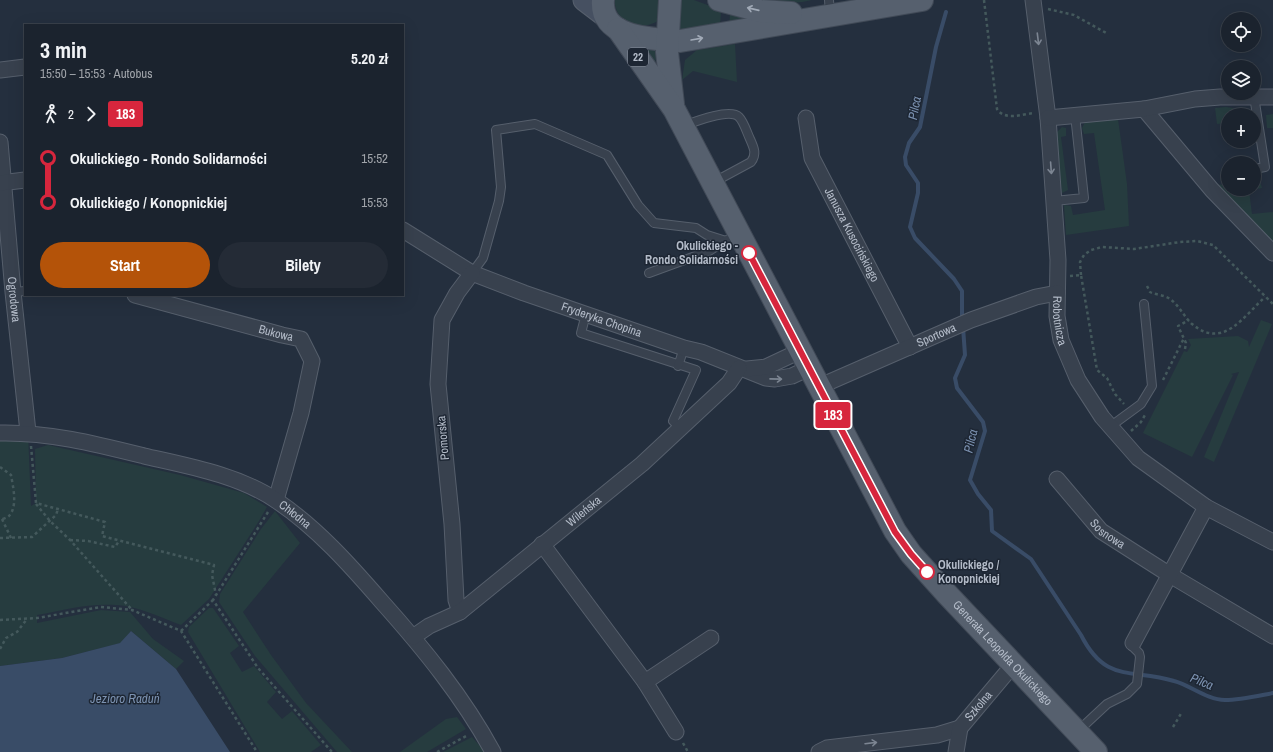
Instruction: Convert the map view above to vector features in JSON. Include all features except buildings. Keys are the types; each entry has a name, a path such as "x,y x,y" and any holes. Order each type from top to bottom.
{"main road":[{"name":"Generała Leopolda Okulickiego","path":"670,0 667,40 669,81 678,118"},
{"path":"722,1 760,11 922,0"},
{"path":"609,15 632,36 667,40 689,40 829,7"},
{"name":"Generała Leopolda Okulickiego","path":"609,15 678,118 712,183 732,238 809,369 895,532 911,554 1013,665 1096,752"}],"street":[{"path":"584,0 609,15"},
{"name":"Robotnicza","path":"1033,0 1047,114 1054,201 1058,260 1057,316 1061,340 1078,380 1102,417 1138,458 1206,507 1273,542"},
{"path":"0,70 24,67"},
{"path":"1261,96 1273,97"},
{"path":"1047,114 1075,115 1144,109 1195,99 1221,98"},
{"path":"1144,109 1212,190 1273,253"},
{"name":"Janusza Kusocińskiego","path":"806,118 812,158 910,347"},
{"name":"Ogrodowa","path":"0,142 2,182 19,292 28,432"},
{"path":"2,182 24,180"},
{"name":"Fryderyka Chopina","path":"404,231 472,273 524,293 684,348 701,352 741,368"},
{"name":"Pomorska","path":"460,612 456,600 452,524 438,384 442,320 457,293 472,273"},
{"name":"Sportowa","path":"741,368 766,367 809,369 910,347 971,320 1036,297 1057,293"},
{"name":"Bukowa","path":"139,296 282,336 301,339 312,361 301,412 273,504"},
{"name":"Wileńska","path":"413,637 429,626 460,612 642,464 729,383 741,368"},
{"name":"Chłodna","path":"0,433 28,432 59,437 206,470 243,484 322,537 357,573 448,680 480,728 493,752"},
{"name":"Sosnowa","path":"1057,479 1101,532 1273,636"},
{"path":"1133,643 1206,507"},
{"path":"542,544 645,682 676,732"},
{"path":"645,682 711,638"},
{"name":"Szkolna","path":"956,752 960,728 1013,665"},
{"path":"819,752 827,748 937,734 960,728"}],"lane":[{"path":"1255,100 1265,167 1261,168"},
{"path":"678,118 695,121 726,114 734,114 740,117 754,149 754,157 751,162 712,183"},
{"path":"1054,201 1084,198 1075,115"},
{"path":"472,273 483,258 501,187 496,130 535,124 607,155 638,205 654,223 696,228 707,235 732,238"},
{"path":"649,273 710,251 732,238"},
{"path":"1111,426 1141,404 1152,386 1144,304"},
{"path":"586,314 581,333 678,366 696,370 673,421 680,428"},
{"path":"678,366 684,348"},
{"path":"1077,732 1107,704 1127,694 1138,681 1139,653 1132,646 1133,643"}],"path":[{"path":"984,0 997,109 1000,113 1008,116 1047,114"},
{"path":"1047,9 1074,15 1108,34"},
{"path":"1129,412 1115,394 1107,378 1100,373 1096,366 1080,262 1091,250 1102,247 1134,249 1197,241 1213,245 1273,304"},
{"path":"1066,276 1081,275"},
{"path":"1147,286 1150,292 1169,298 1189,320 1204,333 1221,334 1235,327 1265,297"},
{"path":"1185,349 1186,343 1178,326 1189,320"},
{"path":"28,432 36,503 50,521 70,540 132,610"},
{"path":"0,467 11,475 14,490 13,505 8,516 1,520 11,538"},
{"path":"36,503 105,522 102,536 214,565 212,575 216,595"},
{"path":"181,631 213,600 273,504"},
{"path":"0,538 32,537 56,515 58,509"},
{"path":"70,540 88,541 115,547 119,541"},
{"path":"213,600 258,668 332,752"},
{"path":"0,620 27,619 101,607 132,610 181,631 257,752"},
{"path":"0,649 6,638 17,632 27,619"},
{"path":"1173,727 1182,712"},
{"path":"437,752 472,732"}],"green space":[{"path":"614,0 662,0 658,21 643,26 629,24 619,15"},
{"path":"678,0 694,0 721,10 720,29 678,35"},
{"path":"744,0 812,0 778,4"},
{"path":"730,14 753,21 729,27"},
{"path":"735,44 737,82 693,71 682,80 685,60 697,50"},
{"path":"638,47 656,50 655,70"},
{"path":"1226,107 1233,108 1221,108 1221,124 1217,124 1215,108"},
{"path":"1273,114 1273,128 1267,128 1266,115"},
{"path":"1118,119 1127,184 1129,226 1066,235 1064,205 1071,206 1073,215 1105,210 1094,133 1084,134 1082,128 1085,122"},
{"path":"1062,127 1066,128 1066,136 1061,137 1068,190 1062,193 1056,133"},
{"path":"1215,185 1221,185 1221,191"},
{"path":"1226,196 1250,196 1252,214 1273,212 1273,242"},
{"path":"1261,320 1272,324 1214,462 1204,457 1239,372 1231,374 1233,375 1192,457 1143,433 1184,351 1187,352 1191,345 1188,339 1238,336 1248,341 1249,347"},
{"path":"28,432 31,506 36,503 35,449 48,445 180,475 244,493 267,507 209,599 181,625 132,607 116,605 86,606 37,615 37,623 101,610 130,612 153,639 184,661 176,669 131,631 121,643 62,658 0,666 0,433"},
{"path":"275,511 300,543 243,612 271,655 306,703 352,752 337,752 255,656 219,602 220,594 261,529"},
{"path":"209,608 213,608 239,646 230,653 242,672 254,666 276,692 267,702 282,719 292,711 321,745 311,752 260,752 188,632 189,627"},
{"path":"457,717 466,729 427,752 400,752 446,719"},
{"path":"472,737 485,752 443,752"}],"water":[{"name":"Jezioro Raduń","path":"131,631 176,669 230,752 0,752 0,666 62,658 120,643"}],"waterway":[{"name":"Pilca","path":"946,12 936,47 920,127 909,143 905,157 906,165 918,183 918,193 910,227 915,238 954,279 962,291 962,320"},
{"name":"Pilca","path":"963,327 965,355 955,378 957,388 983,422 985,431 970,480 978,494 991,510 992,531 1031,559 1090,651 1110,668 1121,672 1159,677 1174,681 1212,698 1225,700 1249,698 1273,693"}],"bus line":[{"name":"183","path":"749,253 895,532 911,554 927,572"}],"place":[{"name":"Okulickiego - Rondo Solidarności","path":"749,253"},
{"name":"Okulickiego / Konopnickiej","path":"927,572"}]}
